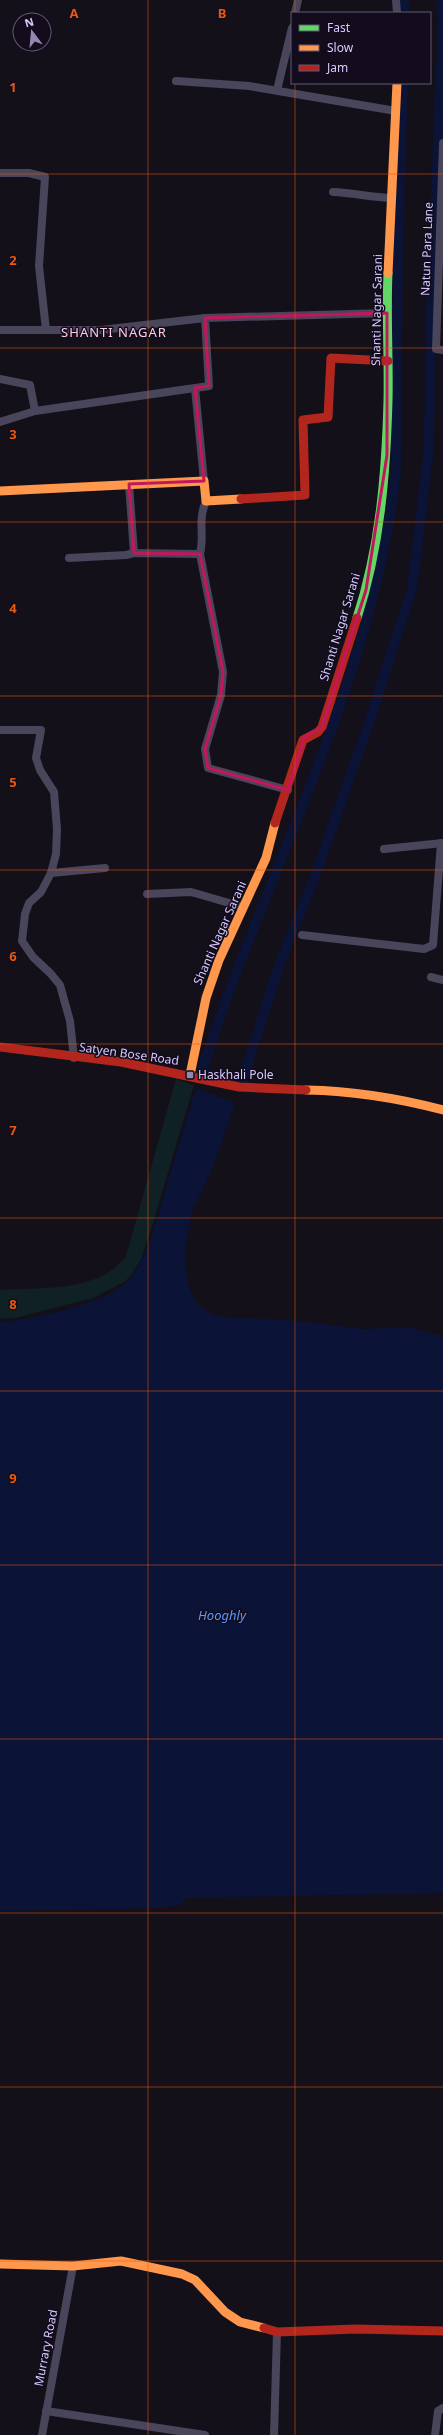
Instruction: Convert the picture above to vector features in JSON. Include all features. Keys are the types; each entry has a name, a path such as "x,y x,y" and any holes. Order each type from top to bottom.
{"street":[{"path":"295,12 298,0"},
{"path":"396,0 397,12"},
{"path":"277,90 291,32"},
{"path":"176,81 249,86 396,111"},
{"name":"Shanti Nagar Sarani","path":"193,1077 206,998 243,907 266,858 279,810 288,790 303,740 318,732 322,727 366,590 384,488 387,455 387,313 397,84"},
{"name":"Natun Para Lane","path":"443,143 441,270 436,349 443,350"},
{"path":"0,173 30,173 46,177 40,266 46,330"},
{"path":"333,192 356,193 363,197 392,198"},
{"path":"0,330 101,330 204,318 387,313"},
{"path":"0,422 35,411 209,386 204,318"},
{"path":"206,501 305,495 303,420 328,417 331,358 388,361"},
{"path":"0,379 30,385 35,411"},
{"path":"195,388 206,501 200,515 202,543 200,554 223,672 221,695 205,749 208,768 288,790"},
{"path":"0,491 204,481"},
{"path":"130,484 134,553"},
{"path":"69,558 126,555 134,553 200,554"},
{"path":"0,730 41,730 36,758 40,770 54,792 56,806 56,854 51,873 41,892 29,903 25,914 22,941 33,957 60,985 70,1021 74,1058"},
{"path":"302,935 424,949 432,946 442,843 384,849"},
{"path":"51,873 105,868"},
{"path":"147,894 191,892 243,907"},
{"path":"431,977 443,980"},
{"name":"Satyen Bose Road","path":"0,1047 74,1058 121,1062 251,1089 344,1091 404,1100 443,1110"},
{"path":"0,2264 73,2266 96,2262 121,2261 182,2274 195,2280 225,2312 240,2322 277,2332 356,2329 443,2331"},
{"name":"Murrary Road","path":"42,2435 73,2266"},
{"path":"274,2435 277,2332"},
{"path":"435,2435 436,2416 438,2411 443,2408"},
{"path":"46,2410 205,2435"}],"highlighted area":[{"path":"387,313 387,455 366,590 322,727 304,738 288,790 208,768 205,749 221,695 223,672 200,554 134,553 129,484 204,481 195,388 209,386 205,318"}],"shaded area":[{"path":"176,1079 194,1085 153,1223 141,1259 132,1274 124,1282 93,1298 19,1317 0,1319 0,1290 51,1288 85,1282 101,1276 115,1268 126,1256"}],"water":[{"name":"Hooghly","path":"196,1088 235,1103 215,1162 192,1213 186,1243 185,1262 189,1288 198,1305 213,1315 232,1318 280,1319 364,1329 406,1327 443,1336 443,1893 188,1898 179,1905 163,1908 0,1911 0,1322 45,1315 80,1306 110,1294 121,1287 131,1277 139,1265 151,1238"}],"waterway":[{"path":"404,0 405,12"},
{"path":"403,84 398,240 396,471 384,549 365,625 342,701 256,923 202,1071 240,1087 280,963 314,879 369,723 412,589 429,447 431,313 443,22 441,0"}],"traffic: fast":[{"path":"357,618 365,592 376,538 386,456 388,401 388,273"}],"traffic: slow":[{"path":"388,273 397,84"},
{"path":"0,491 204,481 206,501 241,499"},
{"path":"190,1075 206,998 219,960 266,858 275,823"},
{"path":"306,1090 375,1096 443,1110"},
{"path":"0,2264 73,2266 121,2261 182,2274 195,2280 225,2312 240,2322 264,2328"}],"traffic: jam":[{"path":"241,499 305,495 303,420 328,417 331,358 388,361"},
{"path":"275,823 303,740 318,732 322,727 357,618"},
{"path":"0,1047 121,1062 239,1087 306,1090"},
{"path":"264,2328 277,2332 356,2329 443,2331"}],"place":[{"name":"Haskhali Pole","path":"190,1075"}],"district":[{"name":"SHANTI NAGAR","path":"114,332"}]}
